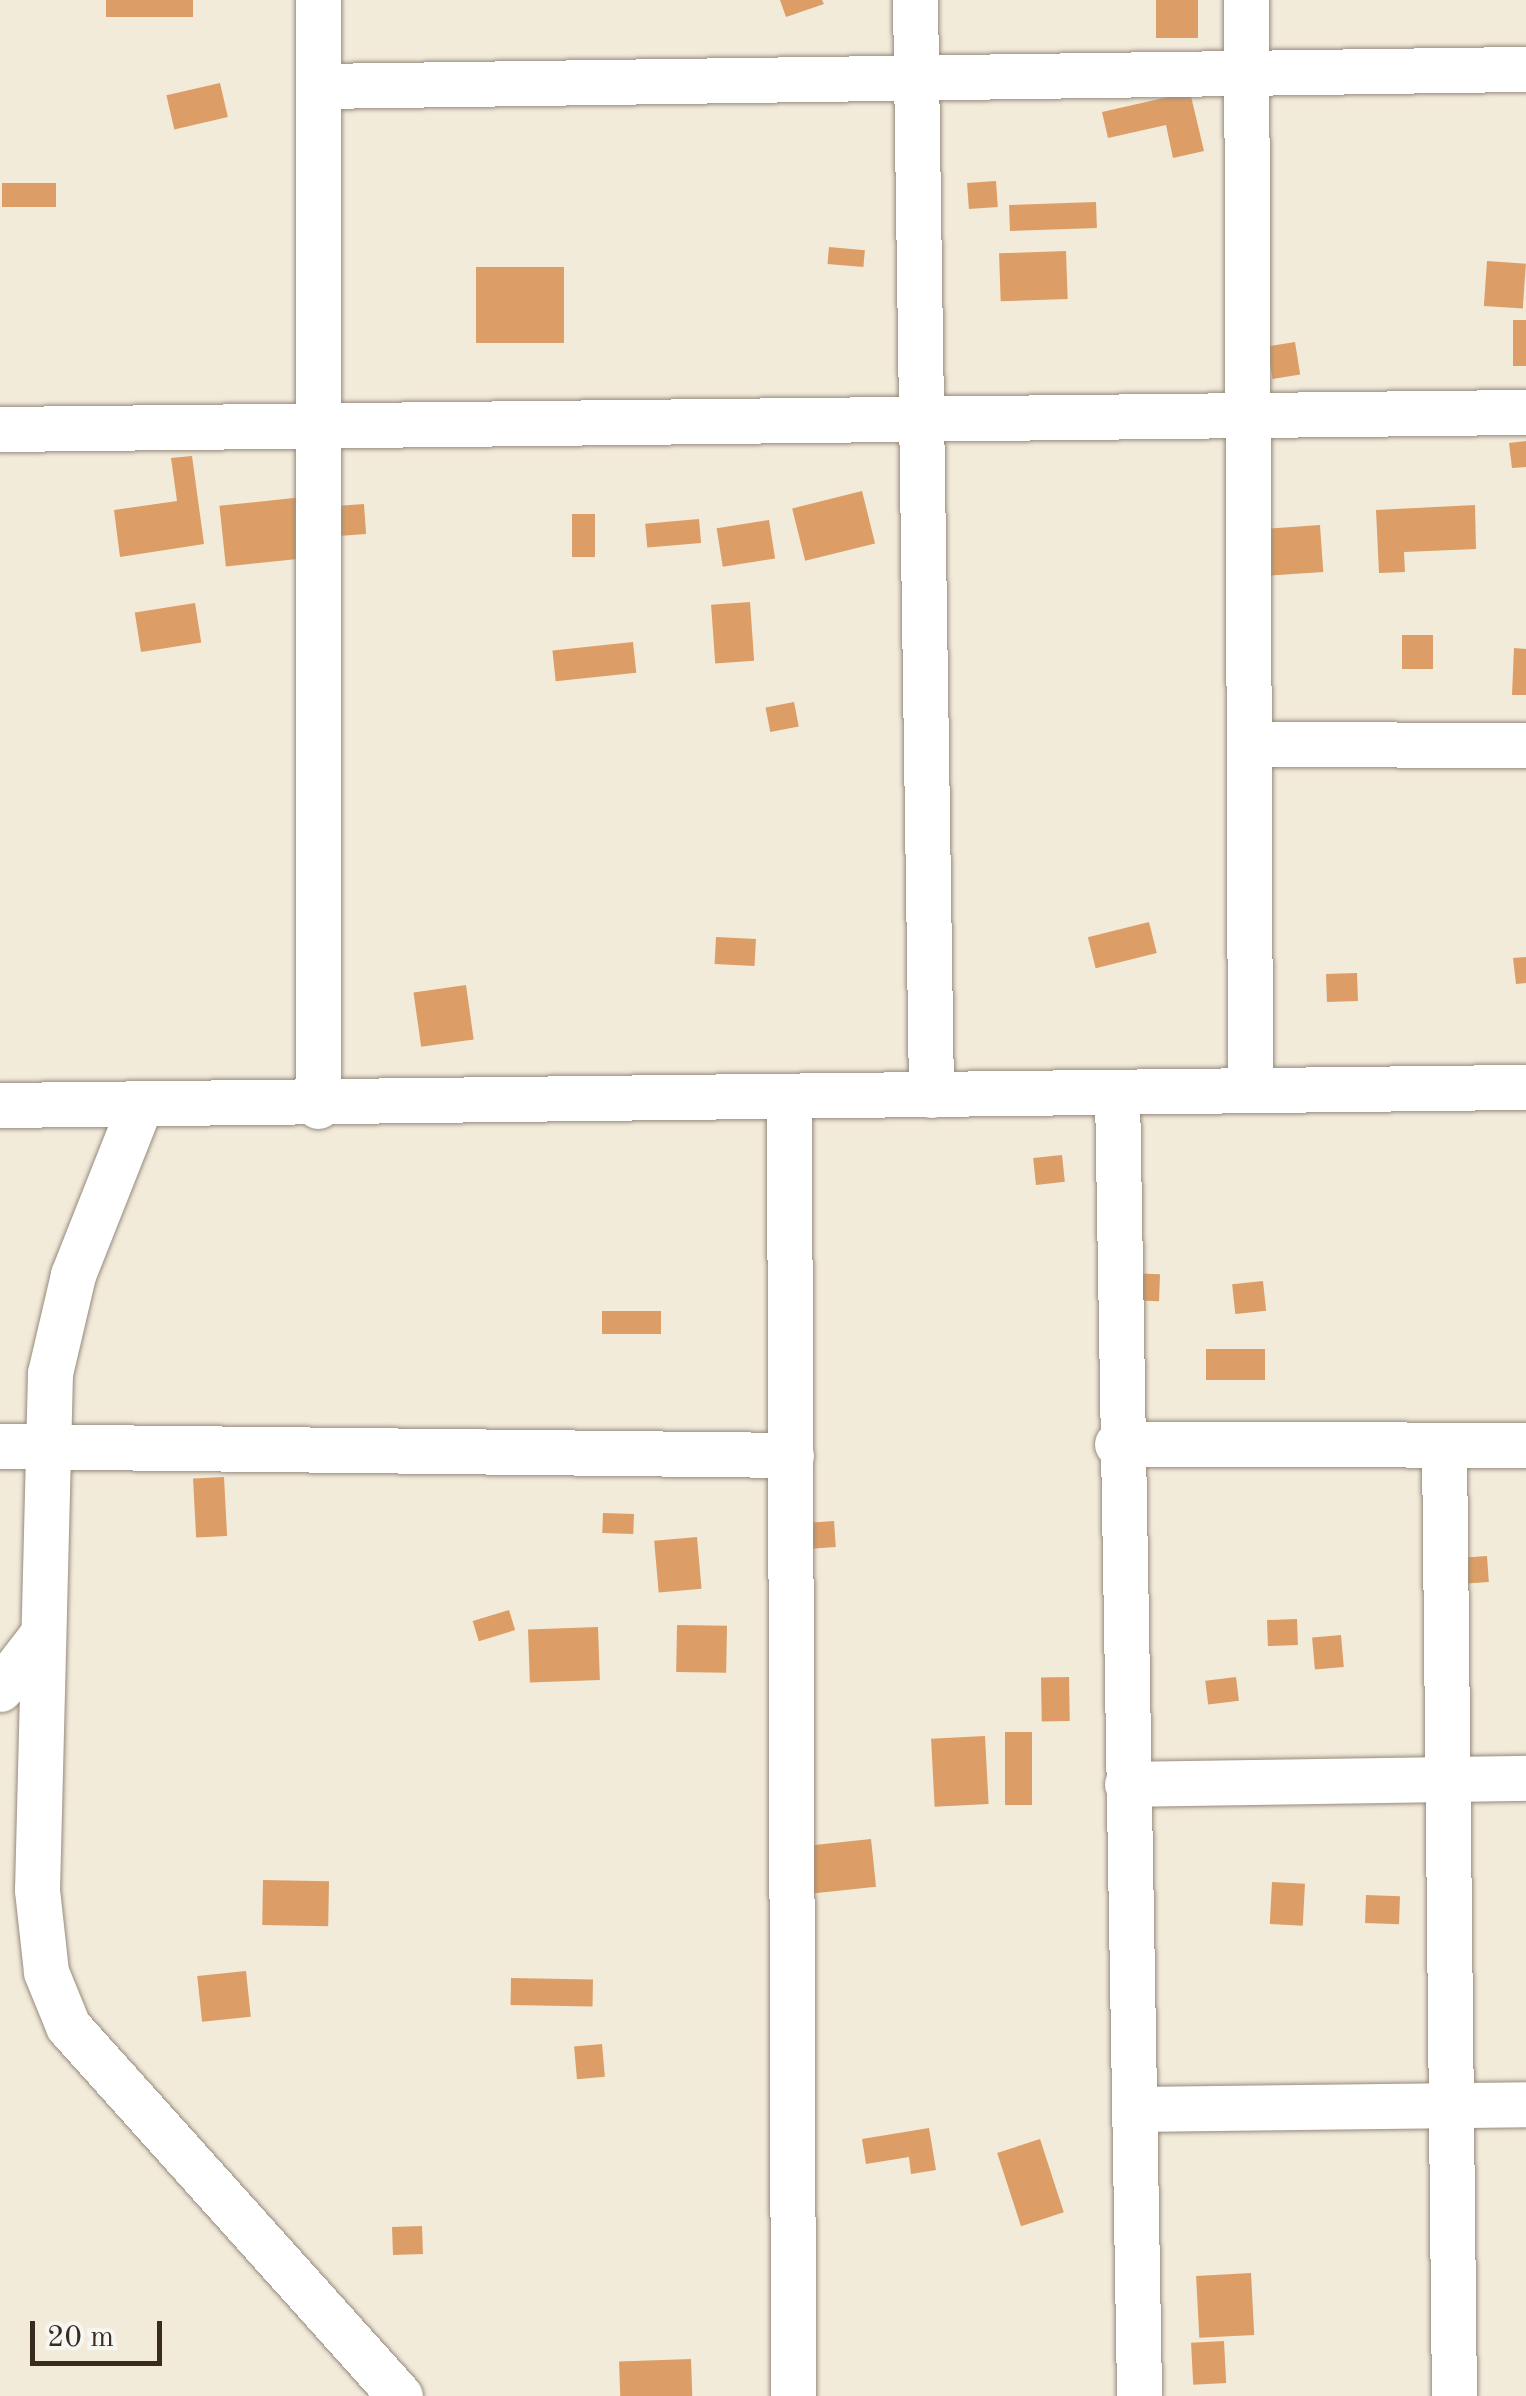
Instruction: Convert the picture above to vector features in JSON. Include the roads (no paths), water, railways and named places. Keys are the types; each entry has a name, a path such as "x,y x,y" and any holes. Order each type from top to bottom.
{"street":[{"path":"318,0 318,1106"},
{"path":"915,0 915,420 932,1095"},
{"path":"1246,0 1250,1090"},
{"path":"318,86 1526,69"},
{"path":"0,429 1526,412"},
{"path":"1249,744 1526,745"},
{"path":"0,1106 318,1106 1526,1088"},
{"path":"1117,1092 1117,1444 1136,2110 1139,2396"},
{"path":"789,1098 793,2396"},
{"path":"139,1108 73,1275 45,1444 37,1890 46,1972 68,2026 400,2396"},
{"path":"1117,1444 1526,1445"},
{"path":"0,1446 790,1455"},
{"path":"1444,1446 1454,2104 1454,2396"},
{"path":"0,1689 42,1636"},
{"path":"1127,1784 1526,1778"},
{"path":"1136,2110 1526,2104"}]}
